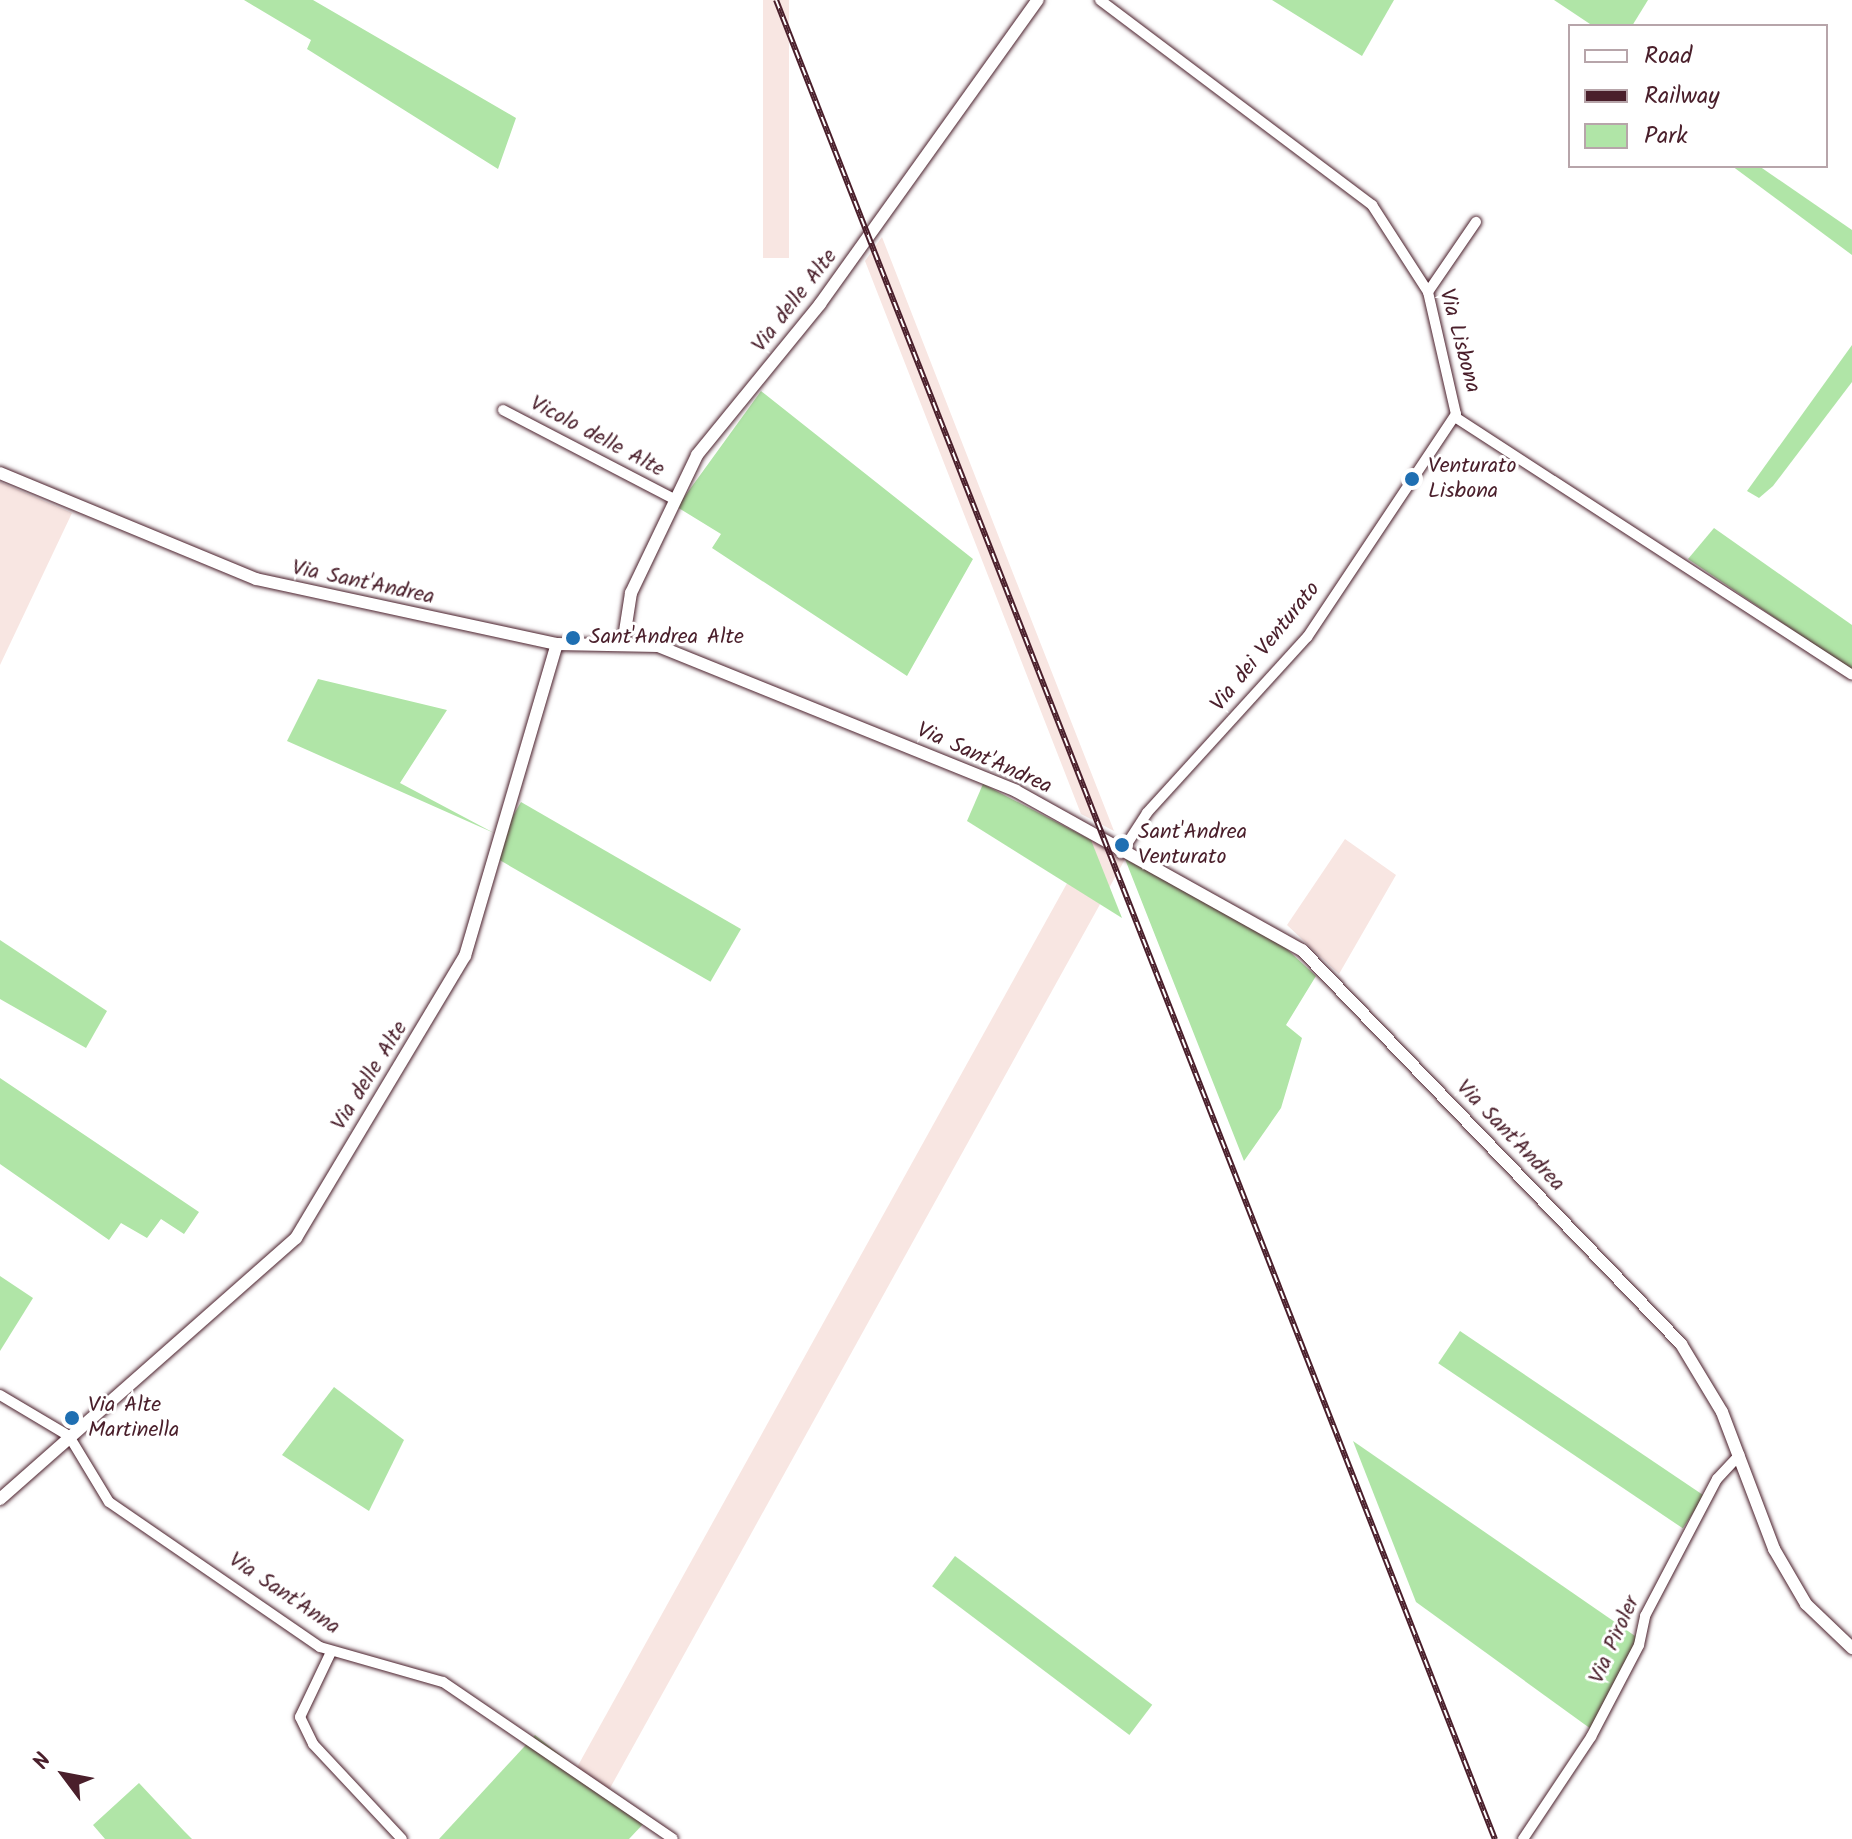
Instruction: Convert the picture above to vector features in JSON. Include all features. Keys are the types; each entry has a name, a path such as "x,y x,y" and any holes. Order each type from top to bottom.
{"street":[{"name":"Via delle Alte","path":"623,644 631,593 672,498 1038,0"},
{"name":"Via Lisbona","path":"1100,0 1349,183 1372,205 1428,292 1455,417 1852,675"},
{"path":"1428,292 1476,222"},
{"name":"Vicolo delle Alte","path":"503,410 672,498"},
{"name":"Via dei Venturato","path":"1121,853 1147,813 1307,637 1455,417"},
{"name":"Via Sant'Andrea","path":"0,473 256,579 557,644 658,646 1016,791 1121,853 1302,950 1681,1344 1739,1455 1774,1549 1806,1604 1852,1648"},
{"name":"Via delle Alte","path":"0,1499 296,1238 465,956 557,644"},
{"path":"0,1395 69,1436"},
{"name":"Via Sant'Anna","path":"69,1436 109,1502 331,1652 443,1682 673,1839"},
{"name":"Via Piroler","path":"1523,1839 1591,1737 1639,1645 1645,1616 1717,1479 1739,1455"},
{"path":"331,1652 300,1717 313,1744 402,1839"}],"shaded area":[{"path":"763,0 789,0 789,258 763,258"},
{"path":"882,237 1114,831 1081,814 865,261"},
{"path":"0,482 72,513 0,665"},
{"path":"1345,839 1396,875 1339,974 1287,925"},
{"path":"1091,840 1125,859 605,1797 571,1778"}],"green space":[{"path":"244,0 313,0 516,118 498,169 307,49 311,40"},
{"path":"1272,0 1394,0 1362,56"},
{"path":"1554,0 1648,0 1633,24 1590,24"},
{"path":"1735,168 1762,168 1852,230 1852,255"},
{"path":"1852,345 1852,382 1773,486 1759,498 1747,491"},
{"path":"761,391 973,559 907,676 712,548 721,534 677,507"},
{"path":"1714,528 1852,625 1852,670 1688,559"},
{"path":"318,679 447,710 400,783 494,833 287,741"},
{"path":"983,784 1091,840 1122,918 967,821"},
{"path":"521,802 741,929 710,982 490,855"},
{"path":"1125,859 1276,939 1316,976 1286,1025 1302,1038 1281,1108 1244,1161"},
{"path":"0,940 107,1011 86,1048 0,999"},
{"path":"0,1078 199,1212 184,1234 161,1219 147,1238 121,1223 109,1240 0,1164"},
{"path":"0,1276 33,1298 0,1351"},
{"path":"1460,1331 1705,1496 1683,1528 1438,1363"},
{"path":"334,1387 404,1440 369,1511 282,1455"},
{"path":"1353,1441 1638,1638 1591,1729 1416,1602"},
{"path":"955,1556 1152,1705 1129,1735 932,1586"},
{"path":"535,1735 645,1822 629,1839 439,1839"},
{"path":"139,1783 192,1839 105,1839 93,1825"}],"railway":[{"path":"776,0 1495,1839"}],"place":[{"name":"Venturato Lisbona","path":"1412,479"},
{"name":"Sant'Andrea Alte","path":"573,638"},
{"name":"Sant'Andrea Venturato","path":"1122,845"},
{"name":"Via Alte Martinella","path":"72,1418"}]}
